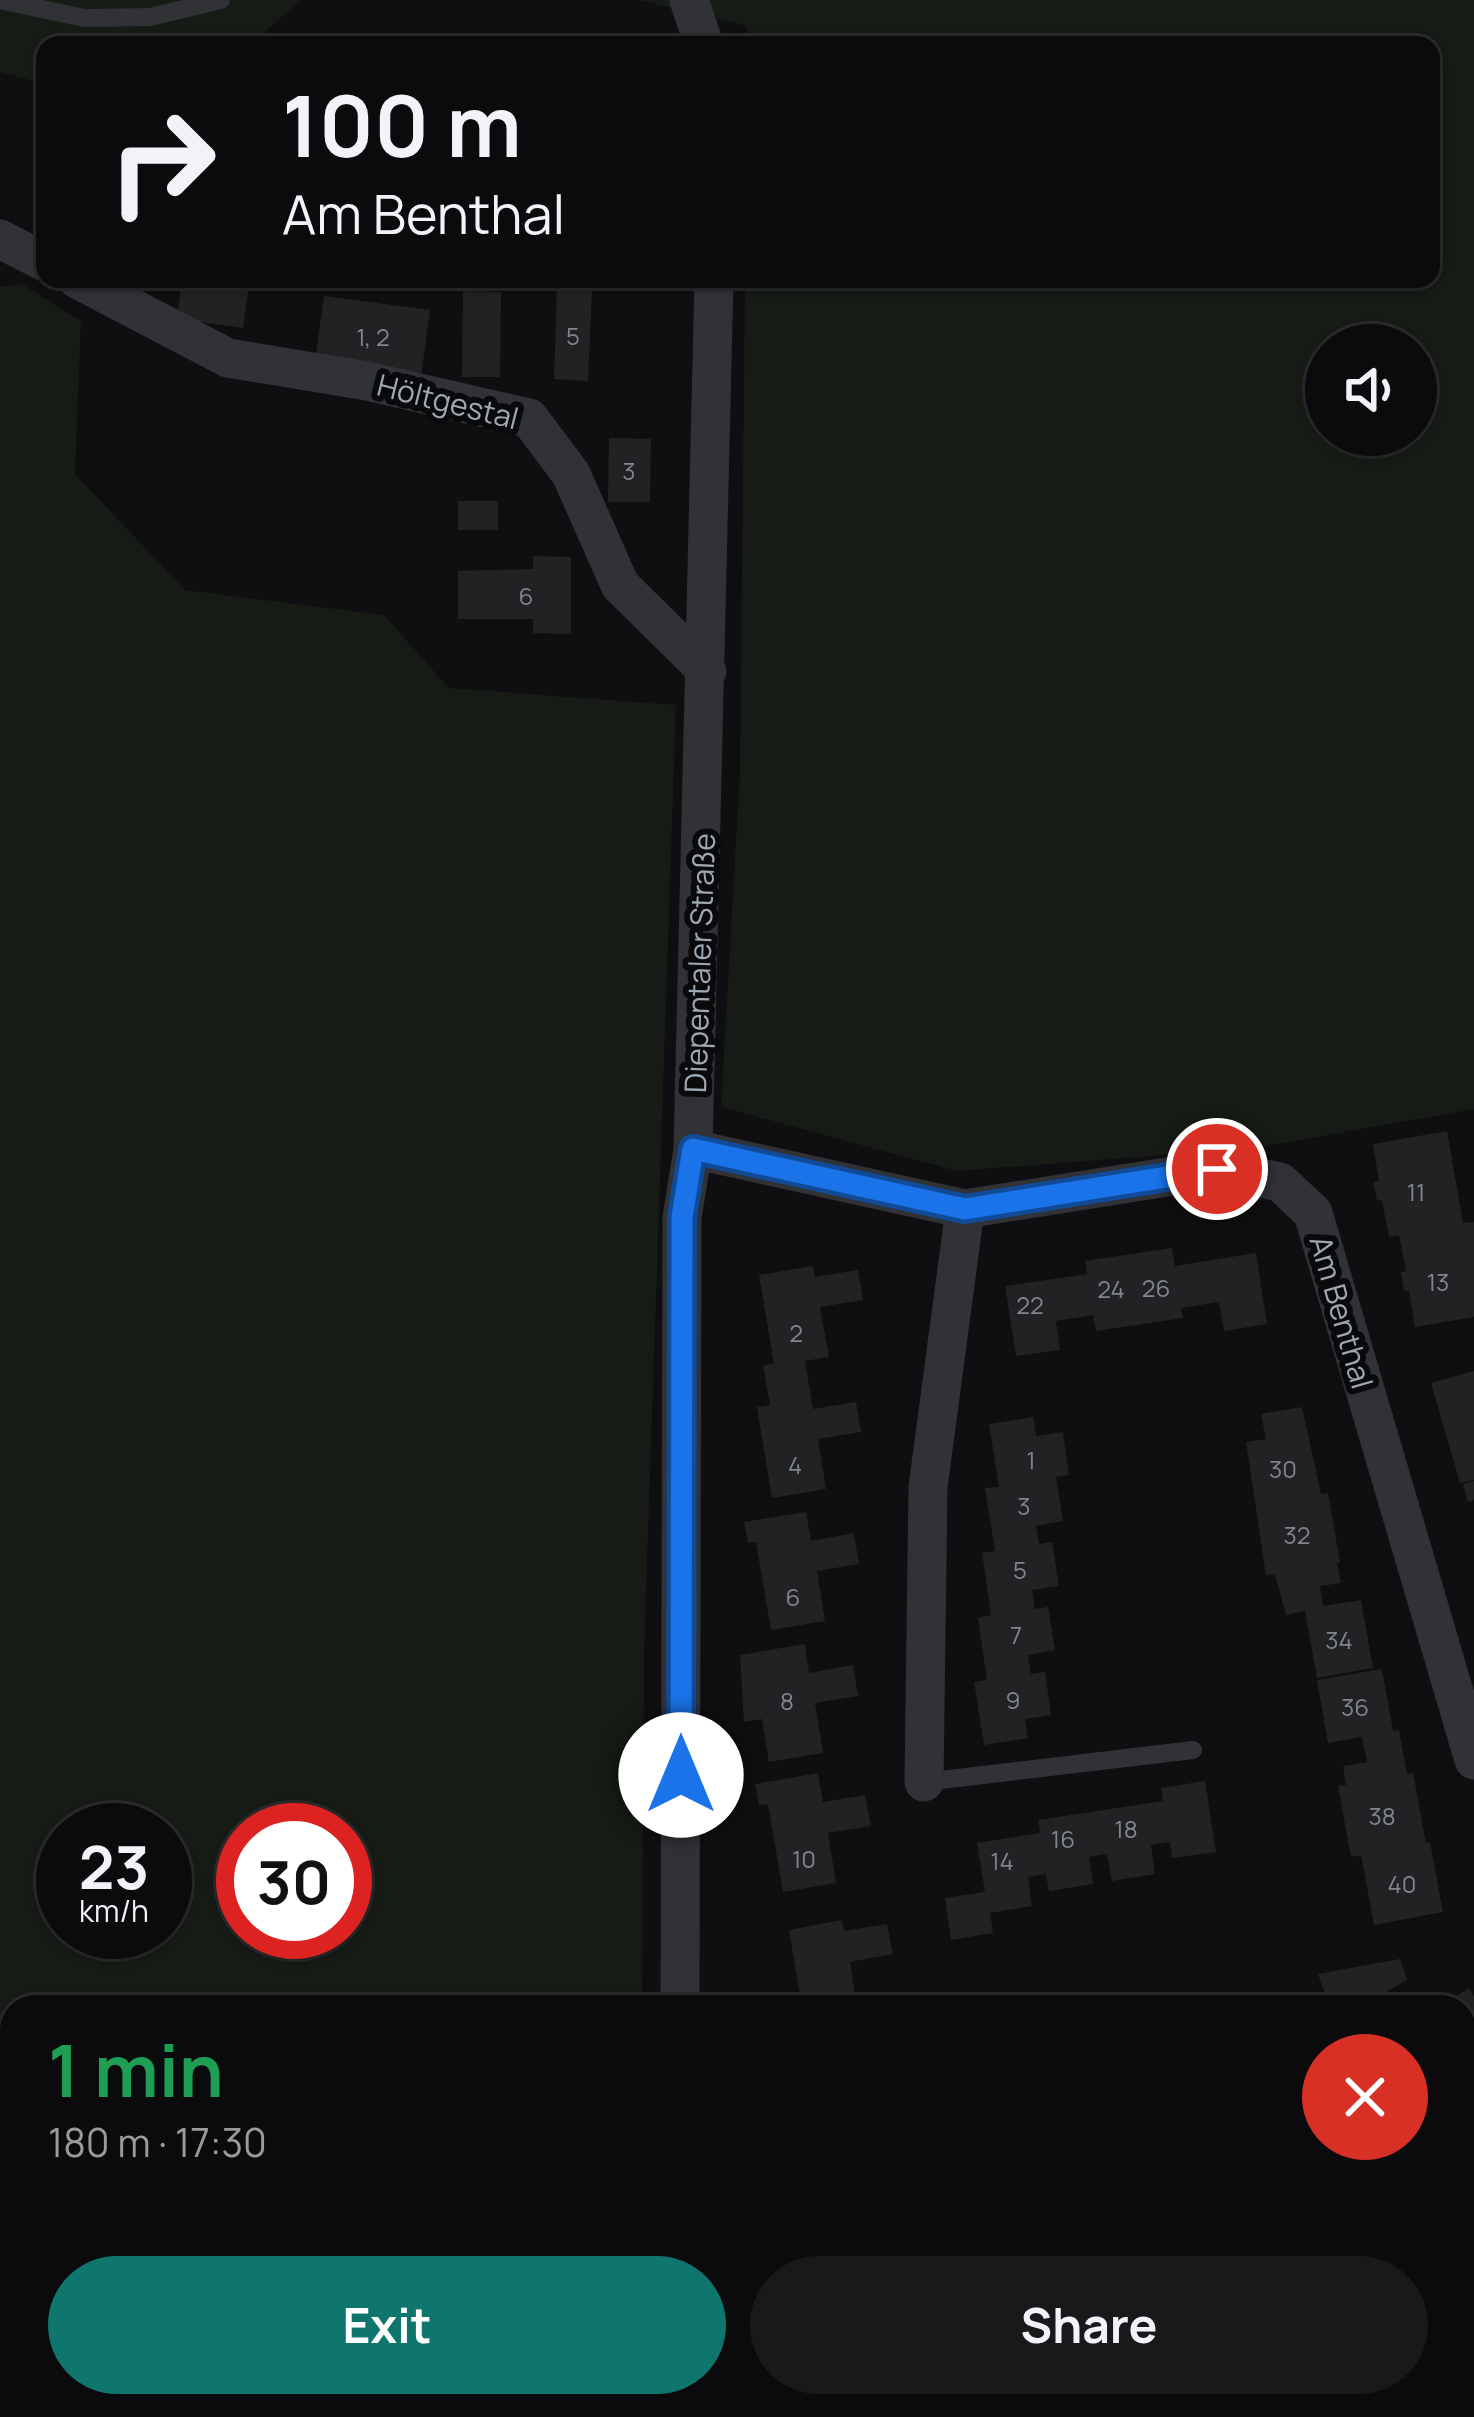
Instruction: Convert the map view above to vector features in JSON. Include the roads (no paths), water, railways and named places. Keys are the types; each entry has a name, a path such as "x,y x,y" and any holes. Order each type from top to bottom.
{"street":[{"path":"689,0 701,36"},
{"path":"0,238 36,257"},
{"name":"Höltgestal","path":"94,288 228,358 367,381 529,418 571,474 620,585 707,671"},
{"name":"Diepentaler Straße","path":"680,1995 682,1217 693,1149 714,288"},
{"name":"Am Benthal","path":"693,1149 965,1209 1217,1169 1280,1181 1313,1213 1474,1760"},
{"path":"924,1782 928,1486 965,1209"}],"lane":[{"path":"0,0 84,17 150,17 220,0"},
{"path":"924,1782 1193,1750"}]}
